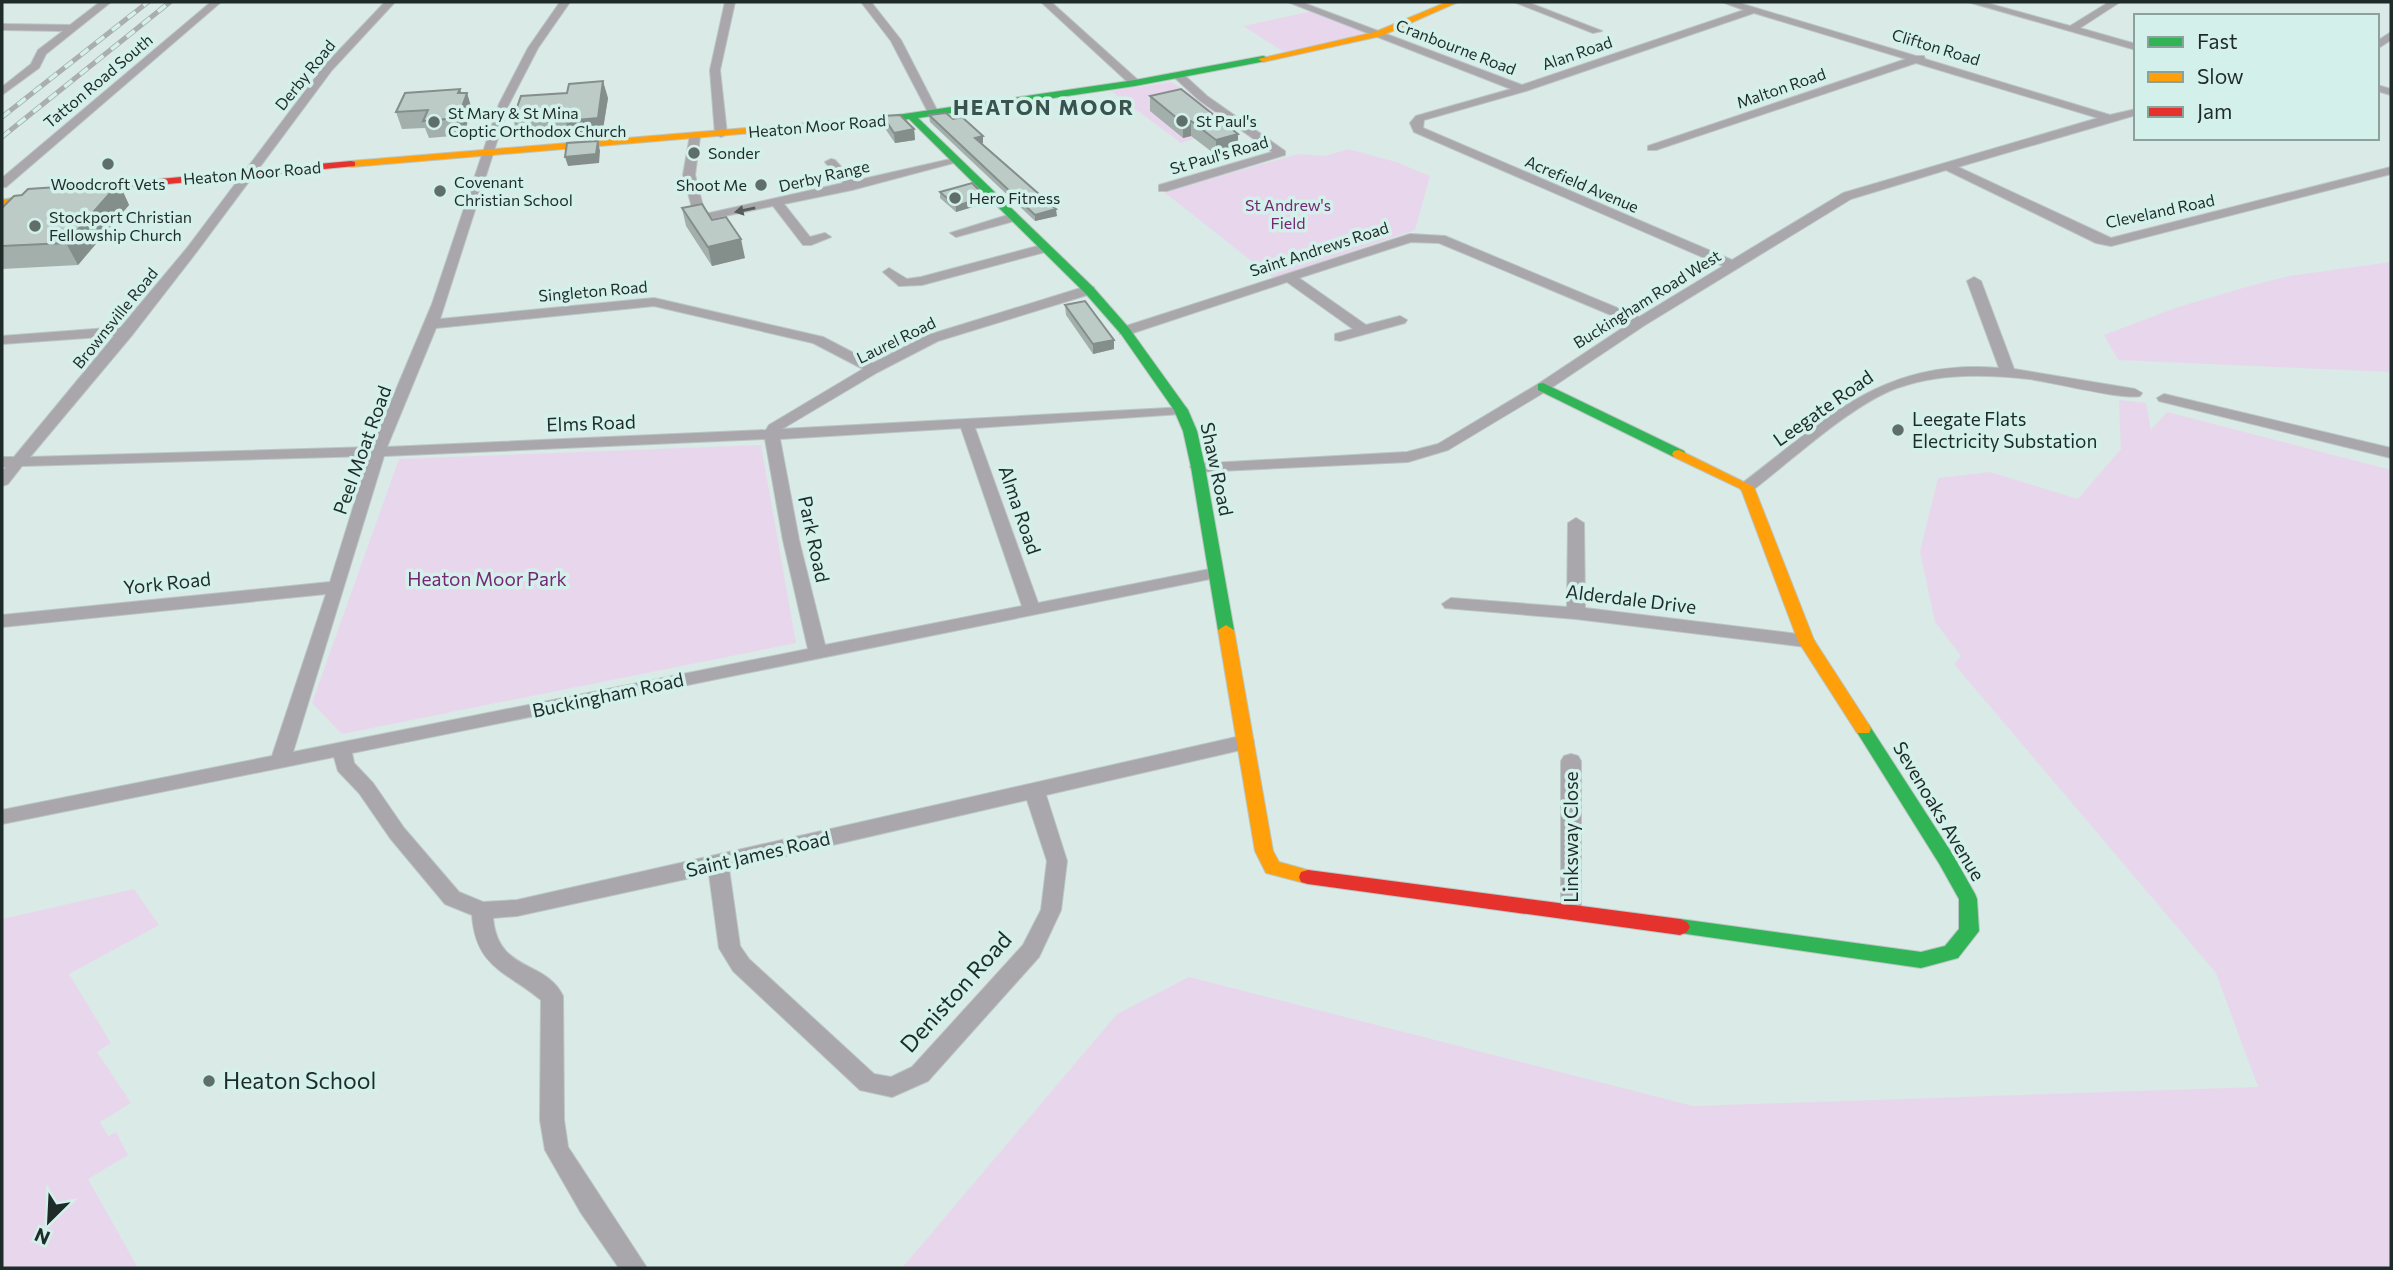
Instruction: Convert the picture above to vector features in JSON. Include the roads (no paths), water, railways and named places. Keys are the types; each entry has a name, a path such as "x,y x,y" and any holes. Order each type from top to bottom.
{"street":[{"path":"2,92 35,66 42,52 106,2"},
{"name":"Tatton Road South","path":"2,184 215,2"},
{"name":"Derby Road","path":"250,173 328,68 390,2"},
{"name":"Peel Moat Road","path":"279,761 337,587 378,451 431,324 504,104 533,48 565,2"},
{"path":"721,134 715,70 730,2"},
{"path":"866,2 897,40 934,114"},
{"path":"1046,2 1135,83"},
{"name":"Cranbourne Road","path":"1293,2 1522,89"},
{"name":"Heaton Moor Road","path":"2,203 121,184 694,137 934,114 1178,76 1314,50 1378,34 1454,2"},
{"path":"1519,2 1597,31"},
{"name":"Clifton Road","path":"1727,2 1920,58 2110,118"},
{"path":"1973,2 2134,46"},
{"path":"2072,29 2115,2"},
{"name":"Alan Road","path":"1418,130 1416,123 1420,118 1522,89 1755,10"},
{"path":"2,27 72,27"},
{"name":"Malton Road","path":"1652,148 1920,58"},
{"name":"St Paul's Road","path":"1163,188 1281,153 1203,98 1178,76"},
{"path":"2110,118 2134,112"},
{"name":"Shaw Road","path":"912,117 1089,290 1125,331 1181,410 1190,431 1198,467 1264,850 1272,868 1292,875"},
{"name":"Buckingham Road West","path":"1198,467 1408,457 1443,447 1544,387 1640,322 1847,196 2110,118"},
{"name":"Acrefield Avenue","path":"1418,130 1734,266"},
{"name":"Derby Range","path":"694,137 689,175 700,219 955,161"},
{"path":"831,162 852,186"},
{"name":"Cleveland Road","path":"1947,166 2101,240 2111,242 2391,172"},
{"name":"Brownsville Road","path":"2,481 128,331 250,173"},
{"path":"777,203 807,242 825,237"},
{"path":"956,233 1014,218"},
{"name":"Saint Andrews Road","path":"1125,331 1410,238 1441,239 1640,322"},
{"path":"889,272 904,283 1045,248"},
{"path":"1290,278 1363,330"},
{"path":"1974,281 2008,373"},
{"name":"Laurel Road","path":"772,434 774,428 789,418 933,338 1089,290"},
{"name":"Singleton Road","path":"431,324 654,302 818,340 873,369"},
{"path":"1340,337 1400,320"},
{"path":"2,340 128,331"},
{"name":"Leegate Road","path":"1747,488 1811,436 1876,391 1910,378 2008,373 2136,393"},
{"path":"1544,387 1747,488"},
{"path":"2164,398 2391,453"},
{"name":"Elms Road","path":"2,462 378,451 772,434 967,425 1181,410"},
{"name":"Alma Road","path":"967,425 1032,610"},
{"name":"Park Road","path":"772,434 792,540 818,653"},
{"name":"Sevenoaks Avenue","path":"1292,875 1922,960 1951,951 1969,931 1968,899 1947,860 1806,641 1747,488"},
{"path":"1576,523 1576,613"},
{"name":"Buckingham Road","path":"2,817 1215,573"},
{"name":"York Road","path":"2,621 337,587"},
{"name":"Alderdale Drive","path":"1451,604 1576,613 1806,641"},
{"name":"Saint James Road","path":"342,750 345,766 366,788 397,833 452,898 482,910 517,908 718,864 1245,742"},
{"name":"Linksway Close","path":"1571,761 1571,912"},
{"name":"Deniston Road","path":"718,864 730,948 741,965 869,1083 892,1087 920,1074 1031,951 1051,909 1057,861 1034,790"},
{"path":"482,910 486,944 496,959 537,981 552,996 552,1120 557,1150 590,1205 634,1268"}],"railway":[{"path":"2,117 148,2"},
{"path":"2,137 170,2"}],"place":[{"name":"St Paul's","path":"1182,121"},
{"name":"St Mary & St Mina Coptic Orthodox Church","path":"434,122"},
{"name":"Sonder","path":"694,153"},
{"name":"Woodcroft Vets","path":"108,164"},
{"name":"Shoot Me","path":"761,185"},
{"name":"Covenant Christian School","path":"440,191"},
{"name":"Hero Fitness","path":"955,198"},
{"name":"Stockport Christian Fellowship Church","path":"35,226"},
{"name":"Leegate Flats Electricity Substation","path":"1898,430"},
{"name":"Heaton School","path":"209,1081"}],"district":[{"name":"HEATON MOOR","path":"1044,108"}],"park label":[{"name":"St Andrew's Field","path":"1288,214"},
{"name":"Heaton Moor Park","path":"487,579"}]}
